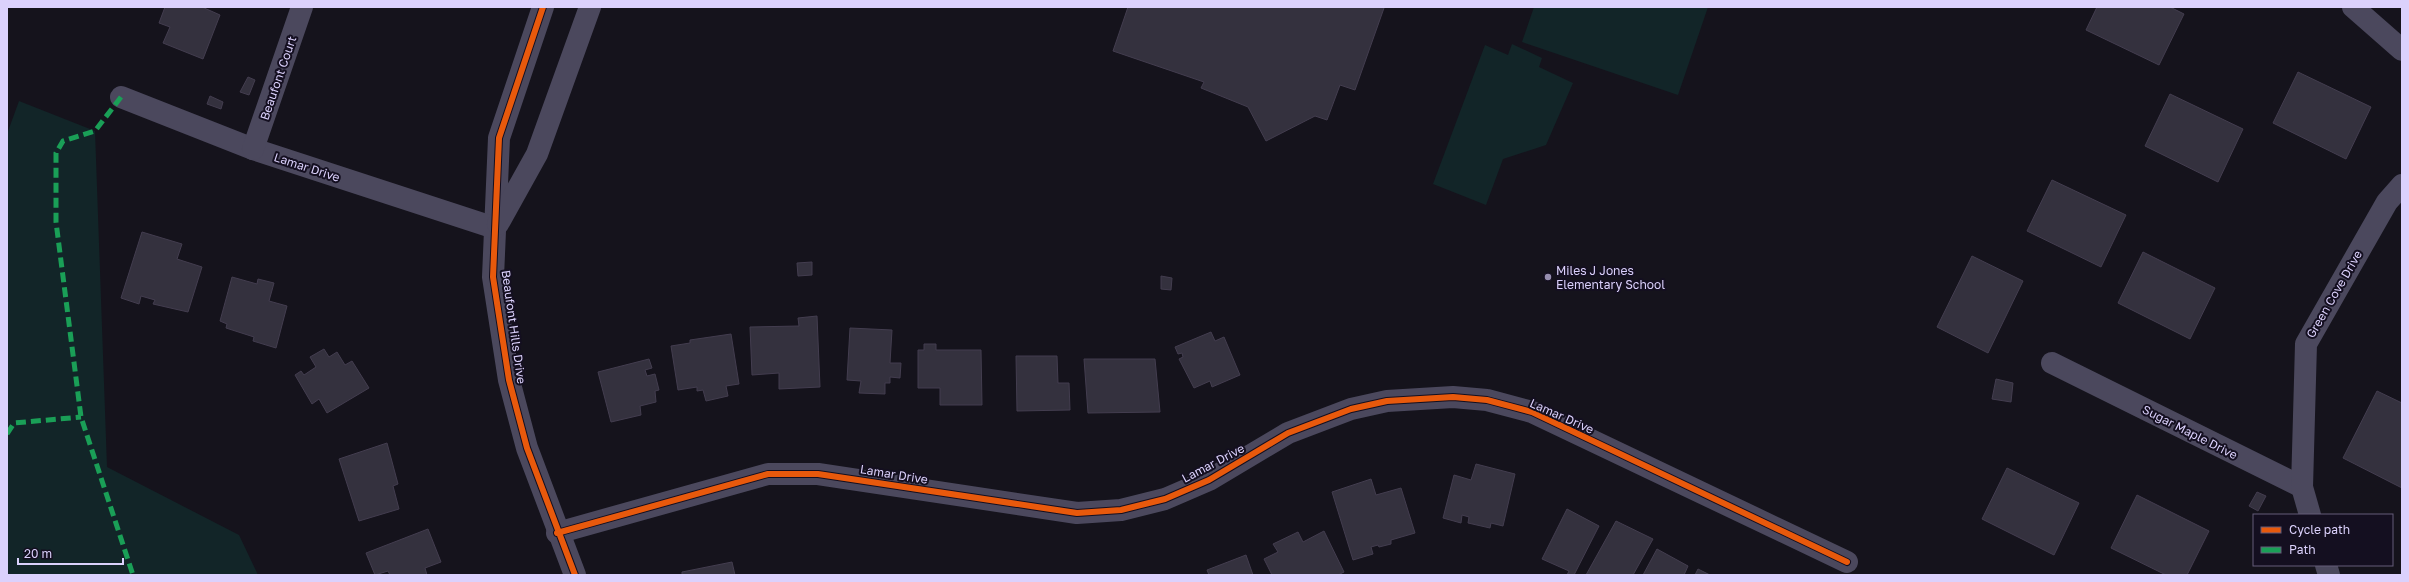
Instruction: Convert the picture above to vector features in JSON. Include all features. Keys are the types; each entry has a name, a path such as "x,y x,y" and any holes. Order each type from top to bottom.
{"street":[{"name":"Beaufont Court","path":"253,149 302,7"},
{"name":"Beaufont Hills Drive","path":"543,7 499,138 493,277 509,380 527,448 557,533 575,575"},
{"name":"Beaufont Hills Drive","path":"495,228 537,154 590,7"},
{"path":"2353,7 2402,50"},
{"name":"Lamar Drive","path":"121,97 253,149 495,228"},
{"name":"Green Cove Drive","path":"2302,488 2306,344 2387,202 2402,185"},
{"name":"Sugar Maple Drive","path":"2052,363 2302,488"},
{"name":"Lamar Drive","path":"557,533 768,474 818,474 1077,513 1121,510 1165,499 1209,480 1288,433 1320,419 1351,409 1388,401 1453,397 1487,400 1532,412 1847,562"},
{"path":"2302,488 2310,514"}],"green space":[{"path":"1534,7 1708,7 1678,95 1522,42"},
{"path":"1512,44 1542,58 1539,67 1573,83 1546,145 1503,159 1486,205 1433,184 1485,45 1508,55"},
{"path":"19,101 95,131 107,467 239,535 258,575 7,575 7,134"}],"building":[{"path":"165,7 202,7 220,15 203,59 163,43 170,27 159,23"},
{"path":"1128,7 1384,8 1355,90 1340,85 1327,120 1315,116 1266,141 1248,107 1201,88 1204,82 1113,51"},
{"path":"2097,7 2170,7 2184,14 2159,65 2086,30"},
{"path":"2298,72 2371,107 2346,159 2273,123"},
{"path":"248,77 255,80 249,95 240,92"},
{"path":"2170,94 2243,129 2218,182 2145,146"},
{"path":"210,96 223,102 221,109 207,104"},
{"path":"2052,180 2126,215 2101,267 2027,231"},
{"path":"142,232 182,244 177,259 202,267 188,312 153,304 155,300 141,296 139,304 121,298"},
{"path":"2143,252 2215,288 2190,339 2118,303"},
{"path":"1972,256 2023,281 1988,353 1937,327"},
{"path":"812,262 812,275 798,276 797,263"},
{"path":"1161,276 1172,278 1171,290 1161,289"},
{"path":"232,277 257,284 258,279 274,283 269,301 287,306 276,348 253,341 254,337 226,328 227,324 220,321"},
{"path":"817,316 820,387 779,389 779,373 752,375 750,327 799,326 798,318"},
{"path":"850,328 892,330 890,363 901,363 900,378 890,377 890,383 885,383 885,394 859,393 861,381 847,380"},
{"path":"1211,332 1215,341 1224,337 1240,375 1212,387 1210,381 1194,388 1179,359 1183,357 1182,353 1178,354 1175,347"},
{"path":"731,334 739,384 726,386 728,396 706,401 703,390 697,391 697,387 678,390 671,346 690,343 690,340"},
{"path":"924,344 936,344 936,350 981,350 982,405 940,405 940,388 918,388 918,350 924,350"},
{"path":"324,349 329,357 337,352 345,365 352,361 369,388 327,413 319,399 312,404 295,375 301,371 304,375 316,367 310,357"},
{"path":"1016,356 1057,356 1058,383 1069,383 1070,410 1017,411"},
{"path":"649,359 652,368 645,370 647,376 655,374 659,390 655,391 656,402 640,406 641,415 611,422 598,372"},
{"path":"1084,359 1155,359 1160,412 1088,413"},
{"path":"1996,379 2013,383 2011,402 1992,399"},
{"path":"2377,391 2402,403 2402,488 2343,458"},
{"path":"387,443 398,484 393,486 399,509 359,521 339,459"},
{"path":"1476,464 1515,474 1503,526 1491,523 1490,528 1468,523 1469,517 1462,515 1461,523 1443,518 1454,475 1471,480"},
{"path":"2007,468 2079,503 2054,555 1982,519"},
{"path":"1371,479 1376,495 1401,488 1415,533 1391,540 1391,544 1371,547 1373,554 1353,560 1332,492"},
{"path":"2257,492 2266,496 2258,511 2249,506"},
{"path":"2137,495 2209,531 2187,575 2166,575 2111,548"},
{"path":"1567,509 1599,526 1574,575 1567,575 1569,571 1542,559"},
{"path":"1616,521 1653,539 1633,575 1586,575"},
{"path":"428,529 441,562 425,568 427,575 390,575 388,571 375,575 366,553"},
{"path":"1324,531 1344,572 1338,575 1272,575 1264,559 1278,552 1273,544 1298,532 1303,542"},
{"path":"1657,549 1688,566 1684,575 1643,575"},
{"path":"1246,555 1253,575 1209,575 1207,570"},
{"path":"732,562 735,575 682,575 682,572"},
{"path":"1698,569 1710,575 1695,575"}],"marked path":[{"path":"121,97 95,131 63,141 56,153 56,222 81,417 133,575"},
{"path":"7,434 14,423 81,417"}],"cycle path":[{"path":"543,7 499,138 493,277 509,380 527,448 575,575"},
{"path":"557,533 768,474 818,474 1077,513 1121,510 1165,499 1209,480 1288,433 1351,409 1387,401 1453,397 1487,400 1532,412 1847,562"}],"place":[{"name":"Miles J Jones Elementary School","path":"1548,277"}]}
